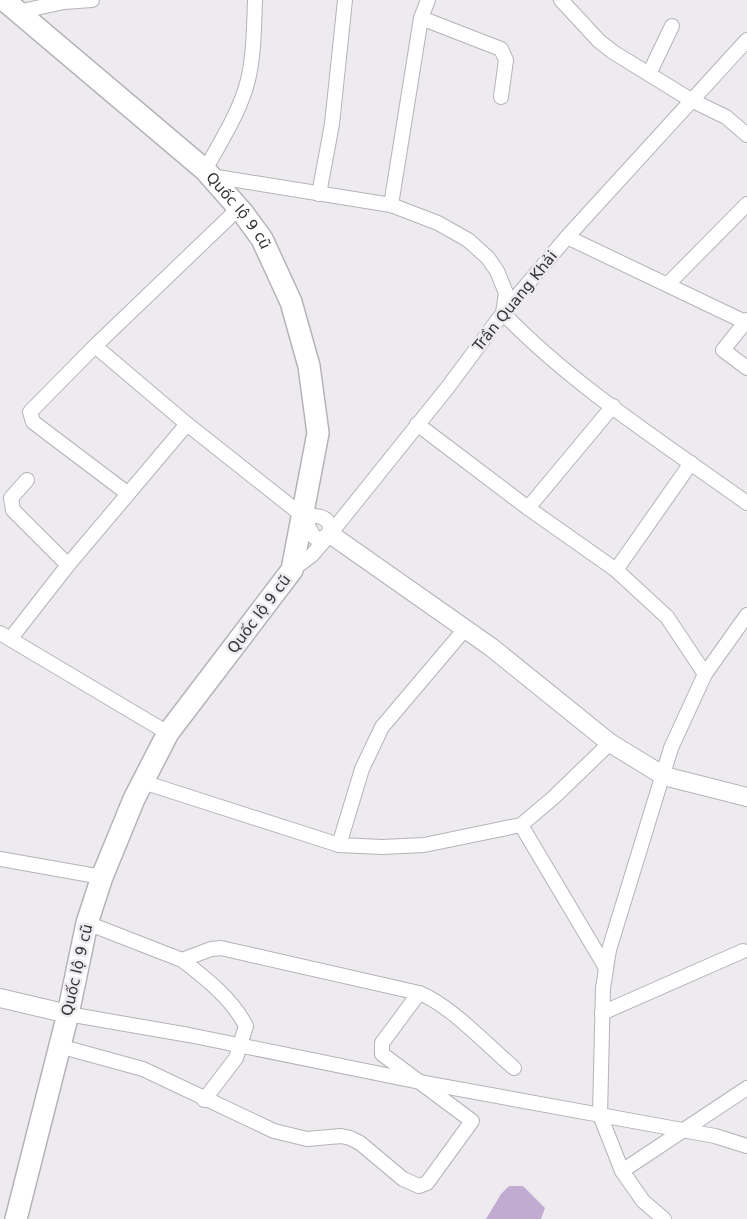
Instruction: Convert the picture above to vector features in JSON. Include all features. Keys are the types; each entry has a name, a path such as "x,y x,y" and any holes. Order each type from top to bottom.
{"main road":[{"name":"Quốc lộ 9 cũ","path":"11,6 208,173 239,208 262,239 291,302 309,366 318,433 292,570 168,733 143,782 102,877 87,923 68,1014 16,1219"}],"street":[{"path":"11,6 92,0"},
{"path":"256,0 253,51 248,81 208,173 391,206 438,223 468,240 488,258 506,293 503,313 527,338 613,406 747,503"},
{"path":"319,194 332,124 346,0"},
{"path":"391,206 421,18 428,0"},
{"path":"561,0 598,41 691,100 726,117 747,135"},
{"path":"421,18 499,48 504,52 506,60 501,97"},
{"path":"649,74 672,26"},
{"name":"Trần Quang Khải","path":"292,570 312,555 330,534 503,313 567,237 747,40"},
{"path":"668,284 746,207"},
{"path":"127,493 34,422 30,416 32,409 239,208"},
{"path":"567,237 746,321 723,350 747,368"},
{"path":"95,346 187,424 303,516 314,537 320,539 330,534 465,629 610,743 664,776 747,797"},
{"path":"528,508 613,406"},
{"path":"168,733 5,635 187,424"},
{"path":"417,424 528,508 616,570 667,617 705,674"},
{"path":"616,570 691,463"},
{"path":"27,480 11,498 13,510 68,564"},
{"path":"664,1219 643,1201 622,1171 600,1115 602,1012 606,968 609,950 664,776 671,748 705,674 747,615"},
{"path":"339,845 362,769 382,727 465,629"},
{"path":"143,782 339,845 382,847 424,845 521,825 553,798 610,743"},
{"path":"521,825 606,968"},
{"path":"0,859 102,877"},
{"path":"87,923 182,960 225,996 239,1013 246,1026 242,1046 236,1058 204,1100"},
{"path":"182,960 211,949 220,948 419,993 427,996 448,1011 514,1068"},
{"path":"602,1012 743,951"},
{"path":"59,1046 143,1069 257,1124 297,1138 350,1138 360,1143 403,1179 419,1186 427,1183 472,1121 382,1054 382,1043 419,993"},
{"path":"0,998 68,1014 242,1046 420,1082 715,1136 747,1146"},
{"path":"622,1171 747,1088"}],"shaded area":[{"path":"509,1186 523,1186 545,1208 541,1219 486,1219 501,1194"}]}
